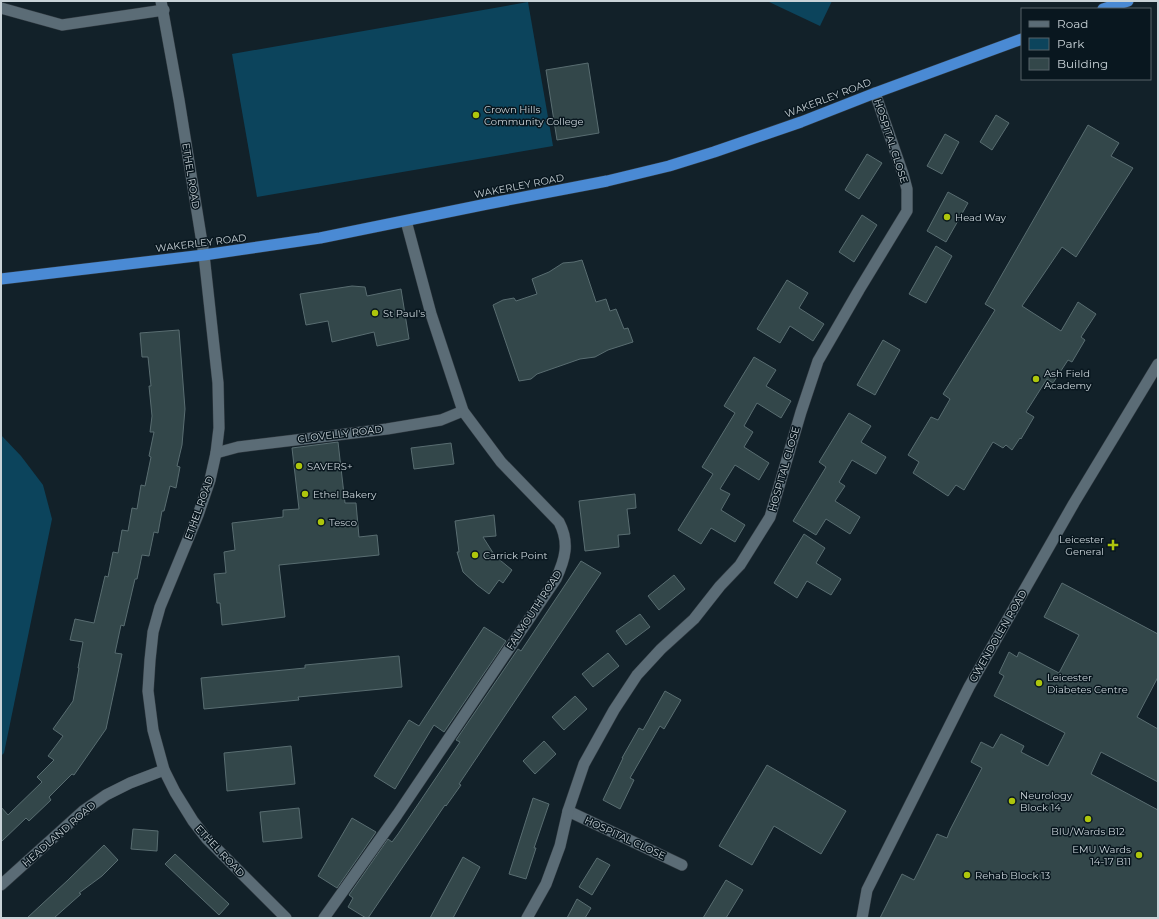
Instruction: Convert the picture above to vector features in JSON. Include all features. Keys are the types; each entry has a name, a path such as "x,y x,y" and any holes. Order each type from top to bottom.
{"highway":[{"path":"1106,8 1128,1"},
{"name":"WAKERLEY ROAD","path":"1,278 204,255 320,238 607,181 669,166 714,152 801,122 1021,39"}],"street":[{"path":"1,8 62,25 162,5"},
{"name":"ETHEL ROAD","path":"162,5 204,255 218,383 219,428 216,453 210,480 198,515 160,607 153,632 148,691 153,730 164,770 175,792 206,839 286,918"},
{"name":"HOSPITAL CLOSE","path":"527,918 546,884 560,846 568,811 584,764 614,710 637,675 661,649 694,619 720,586 740,565 770,517 801,412 818,362 859,290 907,211 907,189 903,174 875,93"},
{"name":"FALMOUTH ROAD","path":"324,918 397,815 552,585 564,562 565,539 564,532 559,522 501,462 463,410 431,314 406,221"},
{"name":"GWENDOLEN ROAD","path":"862,918 867,890 969,687 1074,503 1158,364"},
{"name":"CLOVELLY ROAD","path":"216,453 238,448 441,420 463,410"},
{"name":"HEADLAND ROAD","path":"1,885 83,811 106,795 130,783 164,770"},
{"name":"HOSPITAL CLOSE","path":"568,811 682,865"}],"green space":[{"path":"767,1 832,1 820,26"},
{"path":"528,2 553,146 257,197 232,54"},
{"path":"1,435 21,456 43,485 52,519 4,753 1,756"}],"building":[{"path":"588,63 599,133 557,140 546,70"},
{"path":"996,115 1009,123 992,150 980,142"},
{"path":"1088,125 1119,143 1111,156 1133,168 1076,257 1062,247 1022,306 1061,331 1078,302 1096,314 1081,337 1085,340 1072,362 1068,360 1053,383 1047,379 1026,412 1034,417 1021,439 1020,438 1012,450 1006,445 1003,448 993,442 964,490 956,485 948,496 913,473 919,462 908,455 931,417 938,420 950,399 943,394 995,310 985,304"},
{"path":"945,134 959,142 942,174 927,166"},
{"path":"867,154 882,163 859,199 845,190"},
{"name":"Head Way","path":"948,192 968,203 946,242 927,231"},
{"path":"862,215 877,225 854,262 839,252"},
{"path":"936,246 952,256 926,303 909,294"},
{"path":"582,260 596,302 606,299 610,311 616,309 624,329 628,328 633,342 608,350 595,357 580,359 537,374 531,379 519,381 493,305 503,300 514,298 516,301 537,294 532,279 549,272 563,263"},
{"path":"787,280 808,293 799,308 824,324 813,341 790,326 780,343 757,329"},
{"path":"352,286 365,287 367,296 401,289 409,339 377,346 374,332 332,342 328,321 306,325 300,294"},
{"path":"179,330 185,409 182,445 177,466 180,467 176,488 170,486 164,511 162,511 158,533 154,532 149,556 142,555 124,626 121,625 115,653 122,654 106,729 74,775 72,774 49,797 51,800 29,821 26,818 1,842 1,807 8,815 42,782 37,777 54,760 48,756 63,736 53,729 73,701 83,642 70,640 75,619 94,623 105,576 108,577 113,552 118,553 122,530 128,531 132,508 137,509 141,485 145,486 154,432 150,432 152,416 148,357 142,357 140,333"},
{"path":"883,340 900,350 875,395 857,385"},
{"path":"754,357 776,370 766,386 791,401 781,418 757,403 744,426 753,432 744,447 769,463 759,480 735,465 720,489 730,494 721,510 745,525 735,542 711,528 701,544 678,530 713,474 702,467 735,413 724,406"},
{"path":"849,413 871,426 861,442 886,457 876,474 852,460 839,482 845,486 835,501 860,517 850,534 826,519 816,535 793,521 826,467 819,462"},
{"path":"338,442 345,503 356,503 359,537 377,535 379,555 279,565 285,617 222,625 220,603 217,603 214,574 226,573 224,552 235,550 232,523 283,517 283,510 299,509 292,448"},
{"path":"451,443 454,464 414,469 411,448"},
{"path":"635,494 636,508 627,509 630,534 618,535 619,547 585,551 579,501"},
{"name":"Carrick Point","path":"494,515 496,536 483,537 495,556 512,570 503,583 499,580 489,594 463,572 457,552 459,552 455,521"},
{"path":"804,534 825,548 816,563 841,579 831,595 807,581 797,598 774,583"},
{"path":"581,561 601,573 459,784 461,785 446,806 445,805 368,918 348,907 353,898 349,895 388,839 392,842 398,834 460,742 456,740 518,649 521,651"},
{"path":"674,575 685,589 659,610 648,596"},
{"name":"Leicester General","path":"1062,583 1158,634 1158,677 1137,717 1158,729 1158,782 1101,752 1091,774 1158,810 1158,918 880,918 902,874 914,880 937,834 947,838 982,768 971,762 981,742 993,748 1001,734 1024,746 1021,752 1048,766 1065,733 994,696 1004,676 999,673 1009,652 1017,657 1019,652 1059,673 1079,635 1044,617"},
{"path":"640,614 650,627 626,645 616,631"},
{"path":"484,627 506,641 444,732 434,725 395,789 374,776 409,720 419,726"},
{"path":"608,653 619,666 593,687 582,674"},
{"path":"399,656 402,687 298,697 299,700 204,709 201,678 305,668 305,665"},
{"path":"665,691 681,700 664,729 660,726 630,778 634,780 620,809 603,800 622,758 639,728 643,730"},
{"path":"575,696 587,709 564,730 552,717"},
{"path":"544,741 556,754 535,774 523,761"},
{"path":"291,746 295,784 227,791 224,753"},
{"path":"767,765 846,811 821,854 774,826 752,865 719,846"},
{"path":"533,798 549,804 534,848 536,848 526,879 509,874"},
{"path":"299,808 302,838 263,842 260,812"},
{"path":"352,818 376,832 337,888 318,876"},
{"path":"133,829 158,831 157,851 131,849"},
{"path":"104,845 118,860 102,876 79,893 81,894 54,918 27,918 68,880"},
{"path":"175,854 229,904 219,915 165,864"},
{"path":"463,857 480,867 453,918 430,918"},
{"path":"597,858 610,865 592,895 579,887"},
{"path":"726,880 743,890 726,918 703,918"},
{"path":"577,899 591,908 585,918 567,918"}],"place":[{"name":"Crown Hills Community College","path":"476,115"},
{"name":"Head Way","path":"947,217"},
{"name":"St Paul's","path":"375,313"},
{"name":"Ash Field Academy","path":"1036,379"},
{"name":"SAVERS+","path":"299,466"},
{"name":"Ethel Bakery","path":"305,494"},
{"name":"Tesco","path":"321,522"},
{"name":"Leicester General","path":"1113,545"},
{"name":"Carrick Point","path":"475,555"},
{"name":"Leicester Diabetes Centre","path":"1039,683"},
{"name":"Neurology Block 14","path":"1012,801"},
{"name":"BIU/Wards B12","path":"1088,819"},
{"name":"EMU Wards 14-17 B11","path":"1139,855"},
{"name":"Rehab Block 13","path":"967,875"}]}
